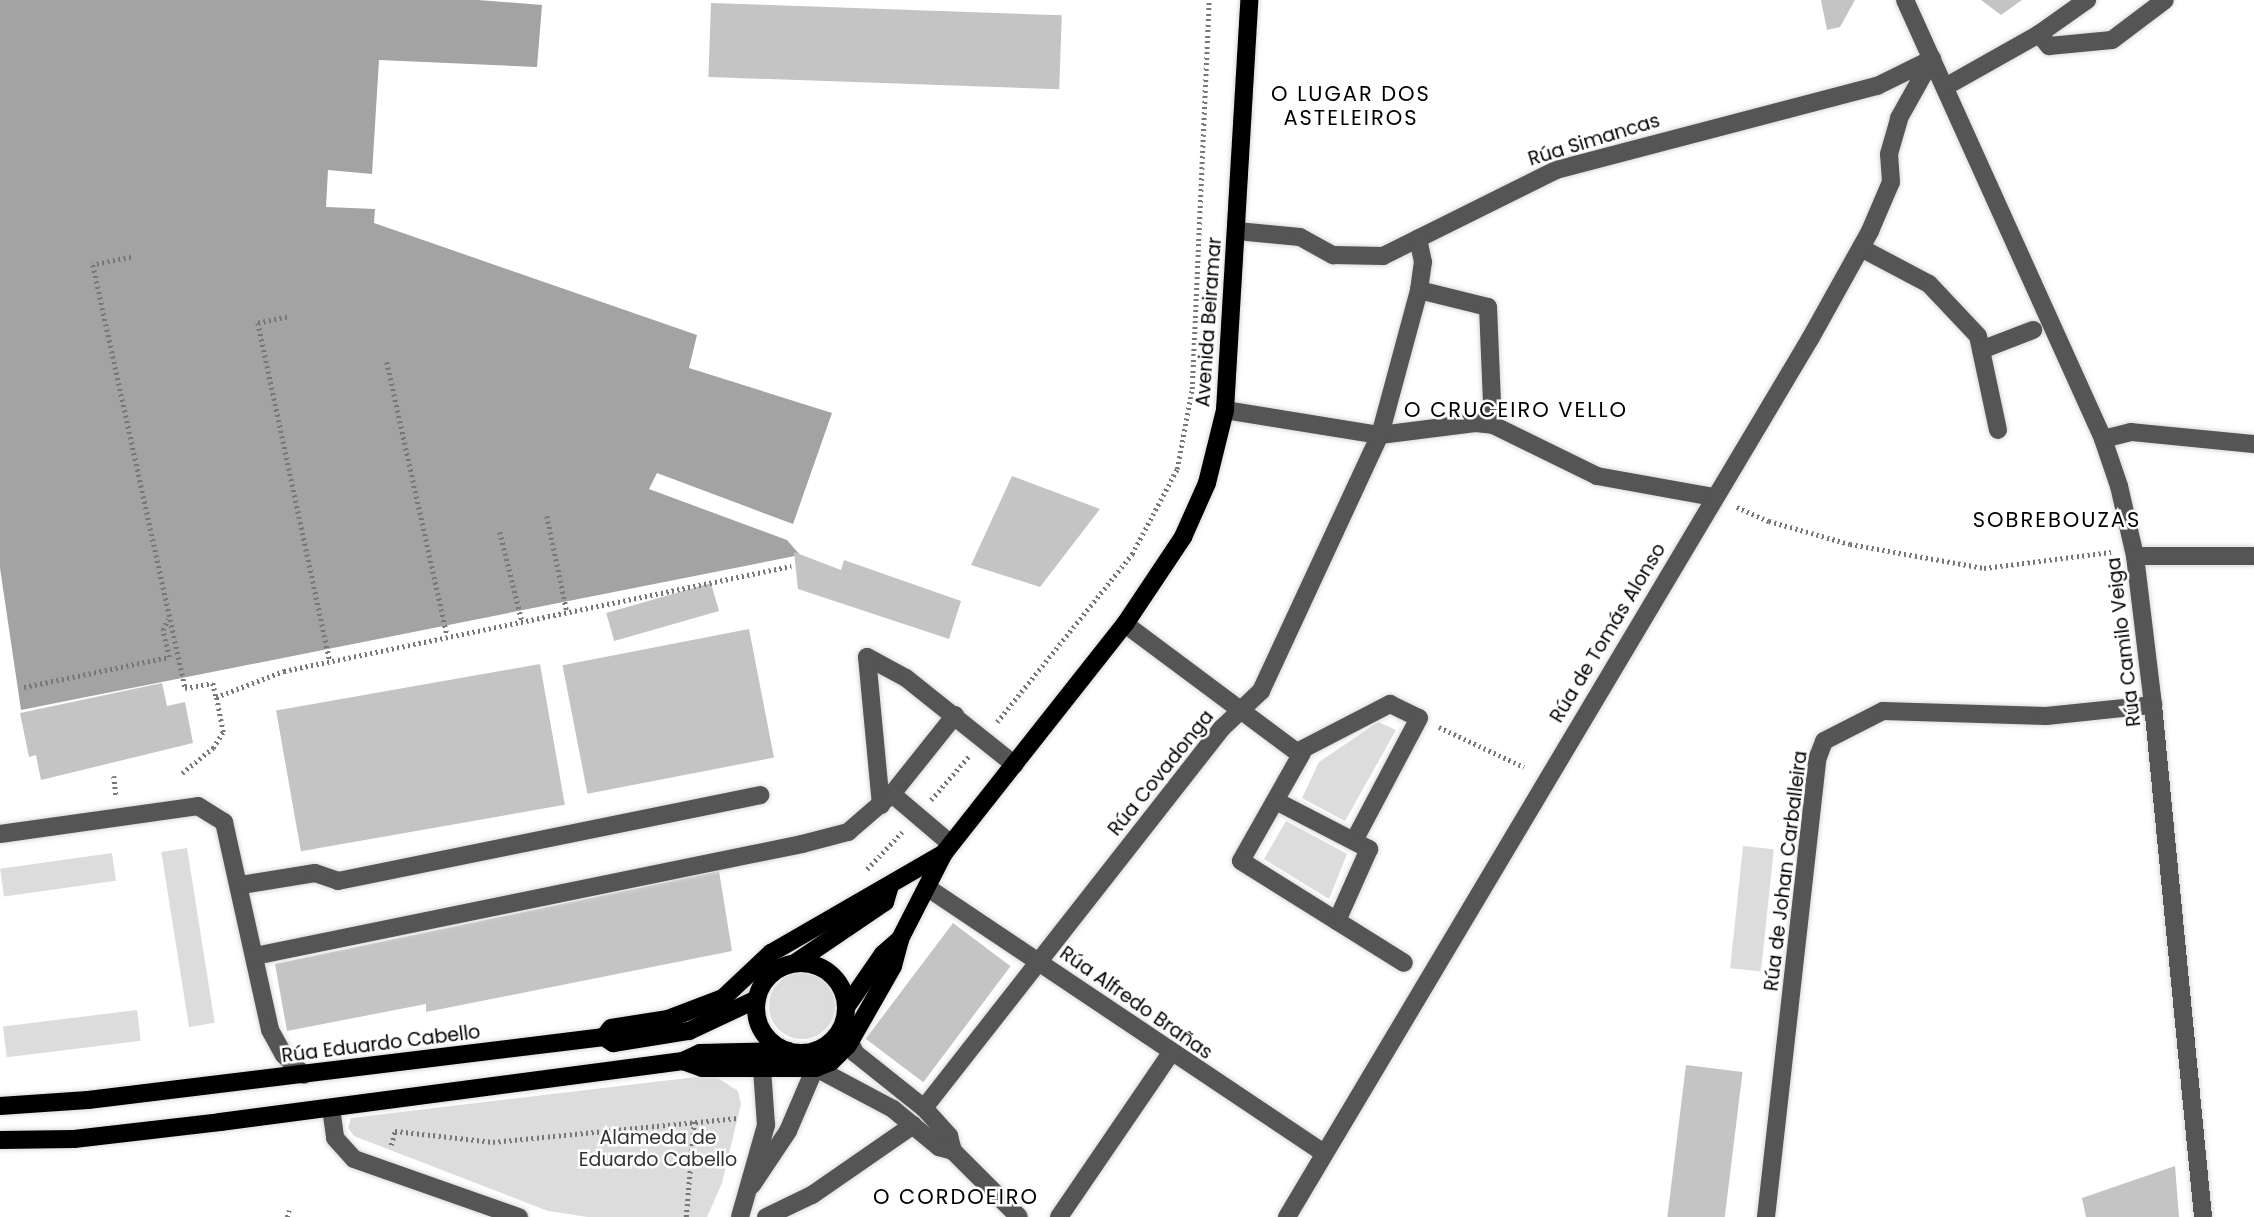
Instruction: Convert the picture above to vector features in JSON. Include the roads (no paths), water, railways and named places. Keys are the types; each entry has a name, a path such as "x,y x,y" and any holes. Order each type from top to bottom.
{"main road":[{"name":"Avenida Beiramar","path":"816,1068 831,1062 848,1045 893,966 900,939 947,848 1125,624 1183,537 1207,483 1225,410 1249,0"},
{"name":"Avenida Beiramar","path":"795,963 885,901 890,886 947,848"},
{"path":"604,1037 611,1028 668,1018 723,998 771,953 890,886"},
{"name":"Avenida Beiramar","path":"847,1006 883,954 900,939"},
{"path":"758,1021 770,1041 788,1051 806,1053 824,1047 843,1026 847,1006 835,978 824,968 795,963 770,975 757,999 758,1021 761,1060"},
{"name":"Rúa Eduardo Cabello","path":"0,1106 304,1075 604,1037 613,1043 689,1031 757,999"},
{"path":"0,1140 90,1138 683,1061 702,1068 761,1060 788,1051"},
{"path":"761,1060 816,1068"}],"street":[{"name":"Rúa Camilo Veiga","path":"1905,0 2103,439 2136,556 2203,1217"},
{"path":"1945,87 2039,34 2087,0"},
{"path":"2039,34 2049,46 2112,40 2165,0"},
{"name":"Rúa Simancas","path":"1237,231 1300,237 1333,255 1365,259 1384,256 1556,170 1877,86 1932,59"},
{"name":"Rúa de Tomás Alonso","path":"1287,1217 1322,1152 1722,500 1861,248 1891,182 1889,153 1899,118 1932,59"},
{"name":"Rúa Covadonga","path":"924,1108 1240,711 1261,691 1380,435 1419,290 1423,262 1418,239"},
{"path":"1861,248 1929,284 1978,336 1998,430"},
{"path":"1419,290 1488,307 1493,425"},
{"path":"1981,350 2033,330"},
{"path":"1225,410 1380,435 1475,423 1493,425 1597,476 1722,500"},
{"path":"2103,439 2131,432 2254,444"},
{"path":"2136,556 2254,556"},
{"path":"1125,624 1240,711 1302,752"},
{"path":"947,848 886,800 867,657 906,678 1015,765"},
{"path":"1354,841 1419,718 1390,704 1302,752 1241,861 1404,962"},
{"name":"Rúa de Johan Carballeira","path":"1766,1217 1818,757 1824,741 1883,711 2046,716 2153,705"},
{"path":"255,956 803,844 848,832 886,800 955,715"},
{"path":"241,885 315,873 338,881 760,795"},
{"path":"1276,800 1369,849 1337,921"},
{"path":"0,834 198,806 224,822 241,885 270,1030 284,1055 304,1075"},
{"name":"Rúa Alfredo Brañas","path":"928,887 1039,961 1170,1054 1322,1152"},
{"path":"843,1026 848,1045 924,1108 949,1136 953,1151"},
{"path":"752,1185 788,1131 824,1047"},
{"path":"1059,1217 1170,1054"},
{"path":"740,1217 752,1185 766,1125 761,1060"},
{"path":"816,1068 860,1090 913,1125 939,1147 953,1151 1019,1217"},
{"path":"331,1108 335,1138 354,1159 519,1217"},
{"path":"766,1217 812,1195 913,1125"}],"district":[{"name":"O LUGAR DOS ASTELEIROS","path":"1351,106"},
{"name":"O CRUCEIRO VELLO","path":"1516,410"},
{"name":"SOBREBOUZAS","path":"2057,520"},
{"name":"O CORDOEIRO","path":"956,1197"}],"park label":[{"name":"Alameda de Eduardo Cabello","path":"658,1149"}]}
